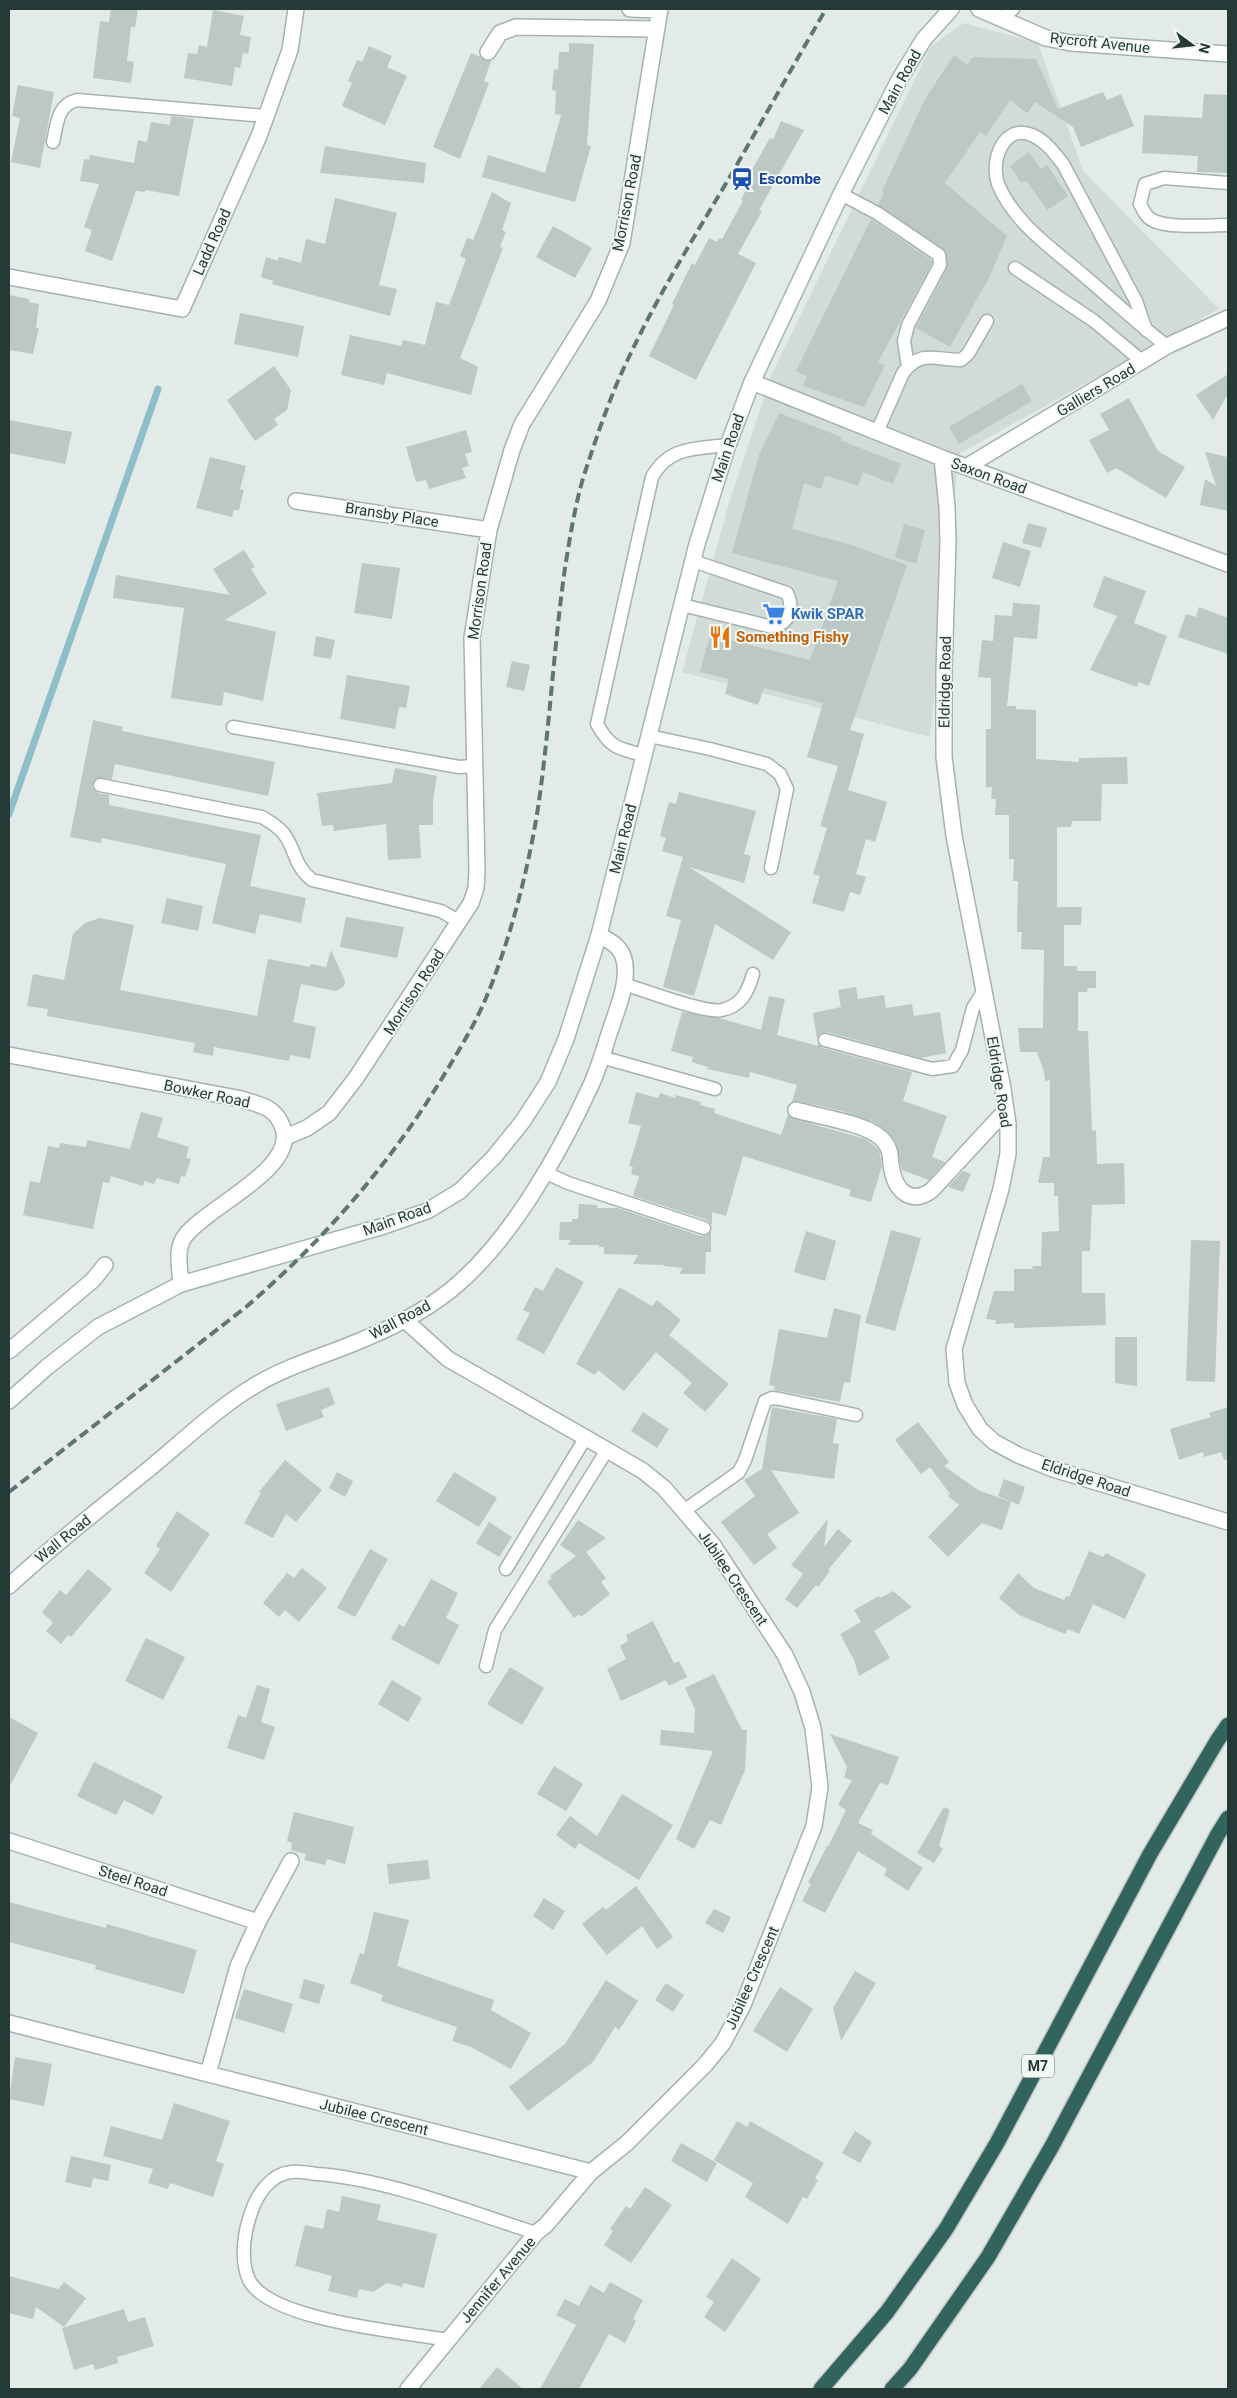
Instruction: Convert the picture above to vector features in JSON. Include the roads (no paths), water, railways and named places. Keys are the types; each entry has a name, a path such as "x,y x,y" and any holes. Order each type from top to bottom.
{"highway":[{"name":"M7","path":"821,2389 887,2312 946,2229 997,2143 1150,1854 1228,1725"},
{"path":"892,2389 910,2369 988,2257 1052,2146 1228,1818"}],"street":[{"name":"Ladd Road","path":"9,277 182,309 266,116 290,50 296,9"},
{"path":"630,9 660,10"},
{"name":"Main Road","path":"9,1402 46,1368 98,1328 181,1284 384,1226 427,1211 460,1190 494,1157 523,1121 548,1082 566,1039 599,934 693,561 728,445 752,382 841,194 899,80 924,39 951,9"},
{"name":"Rycroft Avenue","path":"978,9 1046,38 1072,43 1228,54"},
{"name":"Morrison Road","path":"286,1137 308,1128 329,1113 356,1078 460,922 471,903 476,888 477,828 473,766 472,638 489,530 512,450 522,424 598,301 622,243 660,10"},
{"path":"488,52 500,33 516,27 656,29"},
{"name":"Galliers Road","path":"966,467 1167,346 1228,318"},
{"name":"Saxon Road","path":"752,382 942,458 1228,564"},
{"name":"Eldridge Road","path":"942,458 948,507 944,757 954,836 1006,1110 1008,1154 1001,1189 954,1349 957,1383 965,1404 980,1429 994,1442 1018,1455 1053,1469 1228,1522"},
{"name":"Bransby Place","path":"296,501 489,530"},
{"name":"Wall Road","path":"9,1586 209,1420 254,1386 288,1368 364,1340 406,1320 452,1288 479,1264 524,1206 564,1139 588,1091 601,1057 624,984 625,968 622,955 614,943 599,934"},
{"name":"Bowker Road","path":"9,1055 242,1099 268,1108 280,1120 286,1137"},
{"path":"796,1110 862,1128 876,1134 889,1151 896,1184 903,1192 913,1197 922,1197 932,1190 1006,1110"},
{"path":"181,1284 179,1252 184,1237 202,1219 272,1166 283,1151 286,1137"},
{"path":"9,1351 93,1280 105,1265"},
{"name":"Jubilee Crescent","path":"9,2023 591,2172 627,2143 706,2065 723,2043 743,2005 762,1959 802,1858 818,1807 819,1764 814,1728 802,1692 780,1647 713,1545 685,1510 664,1488 643,1471 586,1437 448,1360 406,1320"},
{"name":"Steel Road","path":"9,1841 258,1922"},
{"path":"208,2074 238,1966 258,1922 290,1861"},
{"name":"Jennifer Avenue","path":"408,2389 536,2234 546,2225 591,2172"}],"lane":[{"path":"1001,20 1014,9"},
{"path":"53,142 60,112 68,102 77,100 266,116"},
{"path":"1146,330 1136,302 1063,164 1047,144 1033,136 1022,133 1012,135 1004,142 997,155 994,172 1008,204 1035,234 1146,330 1167,346"},
{"path":"1228,183 1164,178 1153,180 1145,184 1140,204 1145,214 1152,220 1169,224 1228,225"},
{"path":"841,194 877,213 939,255 940,265 908,326 904,341 908,366"},
{"path":"1015,268 1094,321 1143,362"},
{"path":"876,432 908,366 917,359 924,357 961,360 968,354 987,320"},
{"path":"644,755 616,748 605,739 597,724 652,477 659,464 668,456 682,451 728,445"},
{"path":"682,605 768,626 777,626 786,622 790,613 791,602 787,593 693,561"},
{"path":"233,727 459,767 473,766"},
{"path":"649,736 767,764 780,774 787,789 771,868"},
{"path":"100,785 262,817 275,824 285,835 303,873 312,880 441,911 460,922"},
{"path":"624,984 706,1009 720,1011 744,997 753,974"},
{"path":"825,1040 932,1069 953,1066 958,1061 962,1050 973,1008 983,992"},
{"path":"601,1057 715,1089"},
{"path":"544,1172 568,1183 704,1228"},
{"path":"685,1510 739,1472 745,1460 760,1409 765,1401 772,1398 780,1399 856,1414"},
{"path":"506,1569 586,1437"},
{"path":"486,1666 495,1630 607,1450"},
{"path":"448,2340 326,2319 298,2312 262,2294 250,2280 244,2261 246,2231 251,2211 262,2191 276,2176 291,2172 346,2177 394,2188 536,2234"}],"waterway":[{"path":"9,814 158,389"}],"railway":[{"path":"9,1492 246,1307 302,1255 354,1199 402,1139 470,1032 493,982 510,931 530,851 543,772 567,556 581,486 599,431 621,373 651,313 826,9"}],"place":[{"name":"Escombe","path":"742,179"},
{"name":"Kwik SPAR","path":"774,614"},
{"name":"Something Fishy","path":"720,637"}]}
